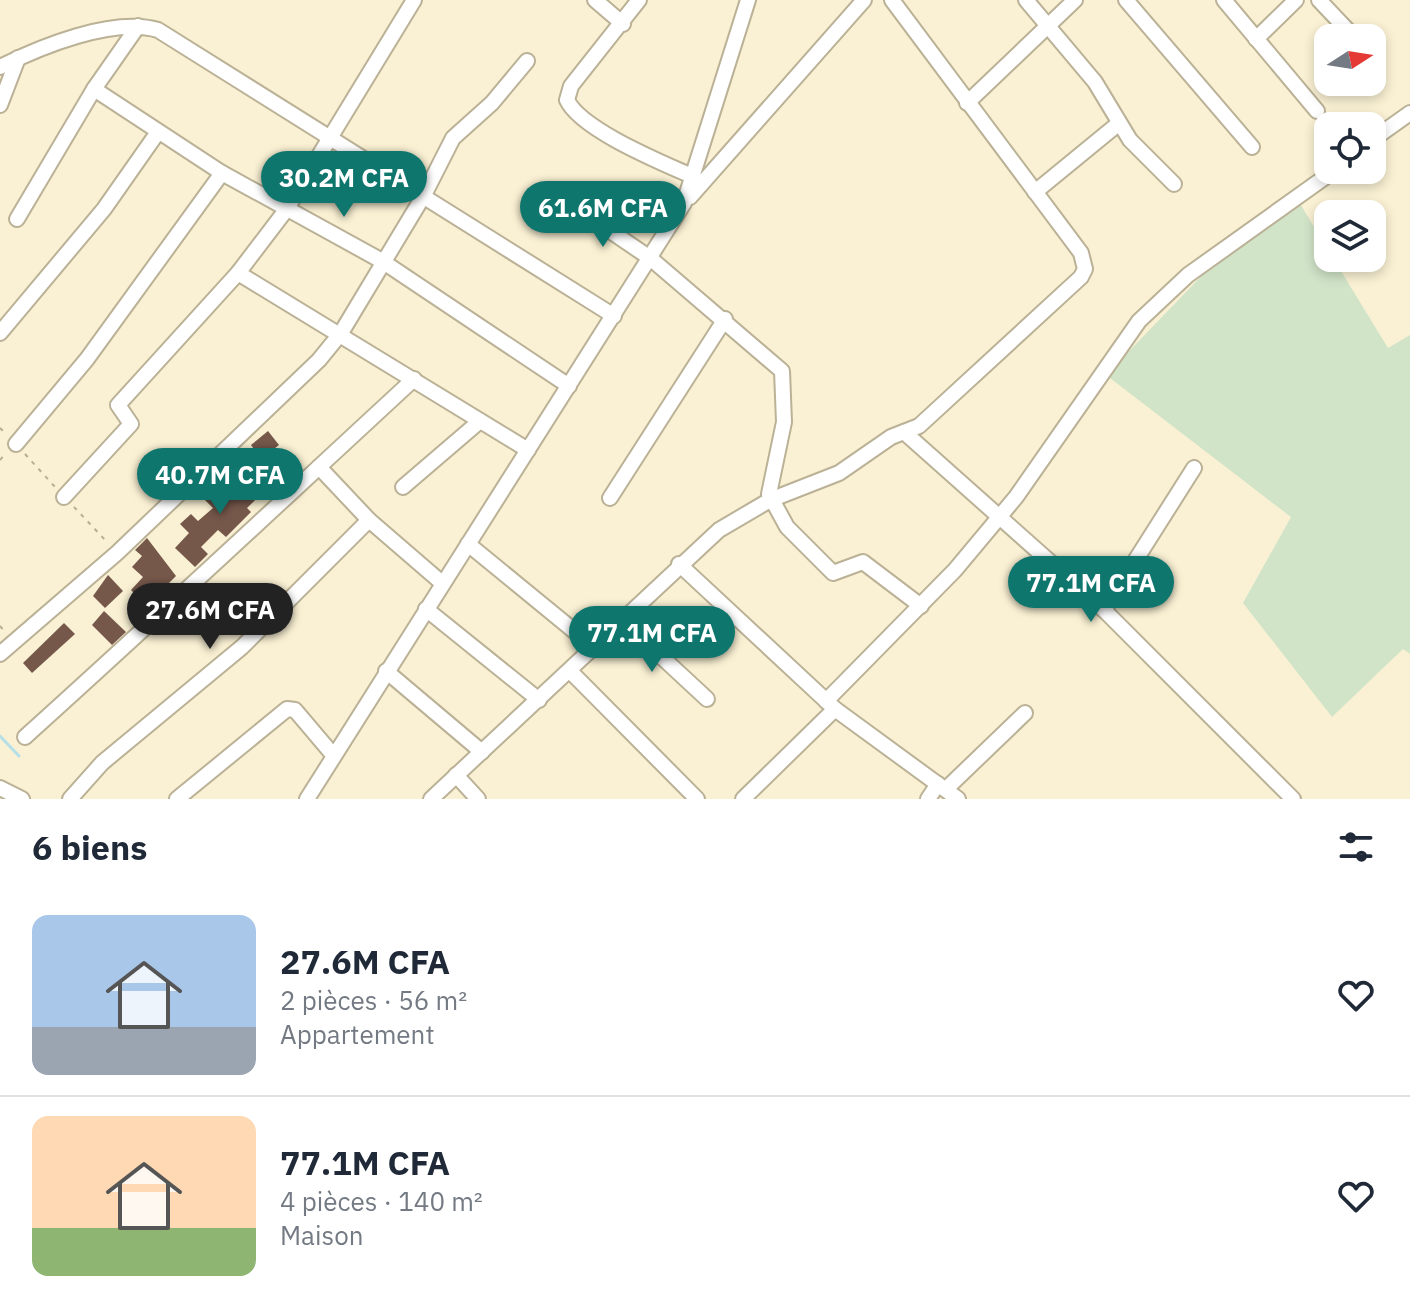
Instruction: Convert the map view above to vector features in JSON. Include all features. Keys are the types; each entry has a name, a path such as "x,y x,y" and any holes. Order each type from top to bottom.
{"street":[{"path":"64,497 131,424 118,405 238,273 286,210 414,0"},
{"path":"595,0 623,24"},
{"path":"639,0 571,86 567,100 575,111 616,140 694,177"},
{"path":"307,799 684,203 748,0"},
{"path":"684,203 738,146 864,0"},
{"path":"431,799 595,648 679,564 719,530 770,500 839,473 891,437 932,417 1081,277 1085,269 1081,253 892,0"},
{"path":"1026,0 1095,82 1118,124 1174,184"},
{"path":"967,103 1075,0"},
{"path":"1126,0 1252,147"},
{"path":"1224,0 1317,111"},
{"path":"1256,39 1296,0"},
{"path":"1319,0 1342,24"},
{"path":"17,219 94,89 138,26"},
{"path":"0,67 38,48 138,26 158,30 614,316"},
{"path":"0,105 18,58"},
{"path":"0,654 70,596 279,401 341,333 424,195 453,138 492,103 527,61"},
{"path":"94,89 222,173 382,261 569,386"},
{"path":"1386,130 1410,113"},
{"path":"1035,192 1118,124"},
{"path":"0,333 104,209 158,132"},
{"path":"16,444 87,359 222,173"},
{"path":"743,799 921,606 1048,456 1111,357 1139,321 1188,275 1315,184"},
{"path":"578,209 650,258 777,364 785,381 784,422 770,484 770,500 797,539 833,573 863,562 921,606"},
{"path":"238,273 341,333 528,450"},
{"path":"610,498 725,319"},
{"path":"25,737 142,634 414,379"},
{"path":"403,487 480,421"},
{"path":"904,432 1104,610 1293,799"},
{"path":"319,467 369,520 442,583"},
{"path":"1104,610 1194,468"},
{"path":"70,799 102,763 242,647 369,520"},
{"path":"468,544 595,648"},
{"path":"679,564 830,705 958,799"},
{"path":"426,609 539,700"},
{"path":"622,620 707,699"},
{"path":"386,671 482,752"},
{"path":"570,671 697,799"},
{"path":"177,799 287,709 295,710 334,756"},
{"path":"928,799 1025,713"},
{"path":"456,775 478,799"},
{"path":"0,788 22,799"}],"green space":[{"path":"1296,197 1314,227 1314,272 1342,272 1388,348 1410,335 1410,654 1403,649 1332,717 1243,603 1291,517 1106,375 1213,264"}],"building":[{"path":"268,431 279,445 261,459 251,445"},
{"path":"261,469 274,482 247,508 251,512 226,537 218,530 201,547 208,554 195,567 175,548 189,533 180,524 191,514 198,521 213,508 202,497 216,483 229,496 234,495"},
{"path":"147,538 176,576 157,595 161,599 150,610 131,590 143,577 132,567 142,556 135,550"},
{"path":"108,575 123,591 105,608 93,596"},
{"path":"104,611 126,632 112,645 92,625"},
{"path":"64,623 75,634 32,673 23,663"}],"waterway":[{"path":"0,736 19,756"}]}
